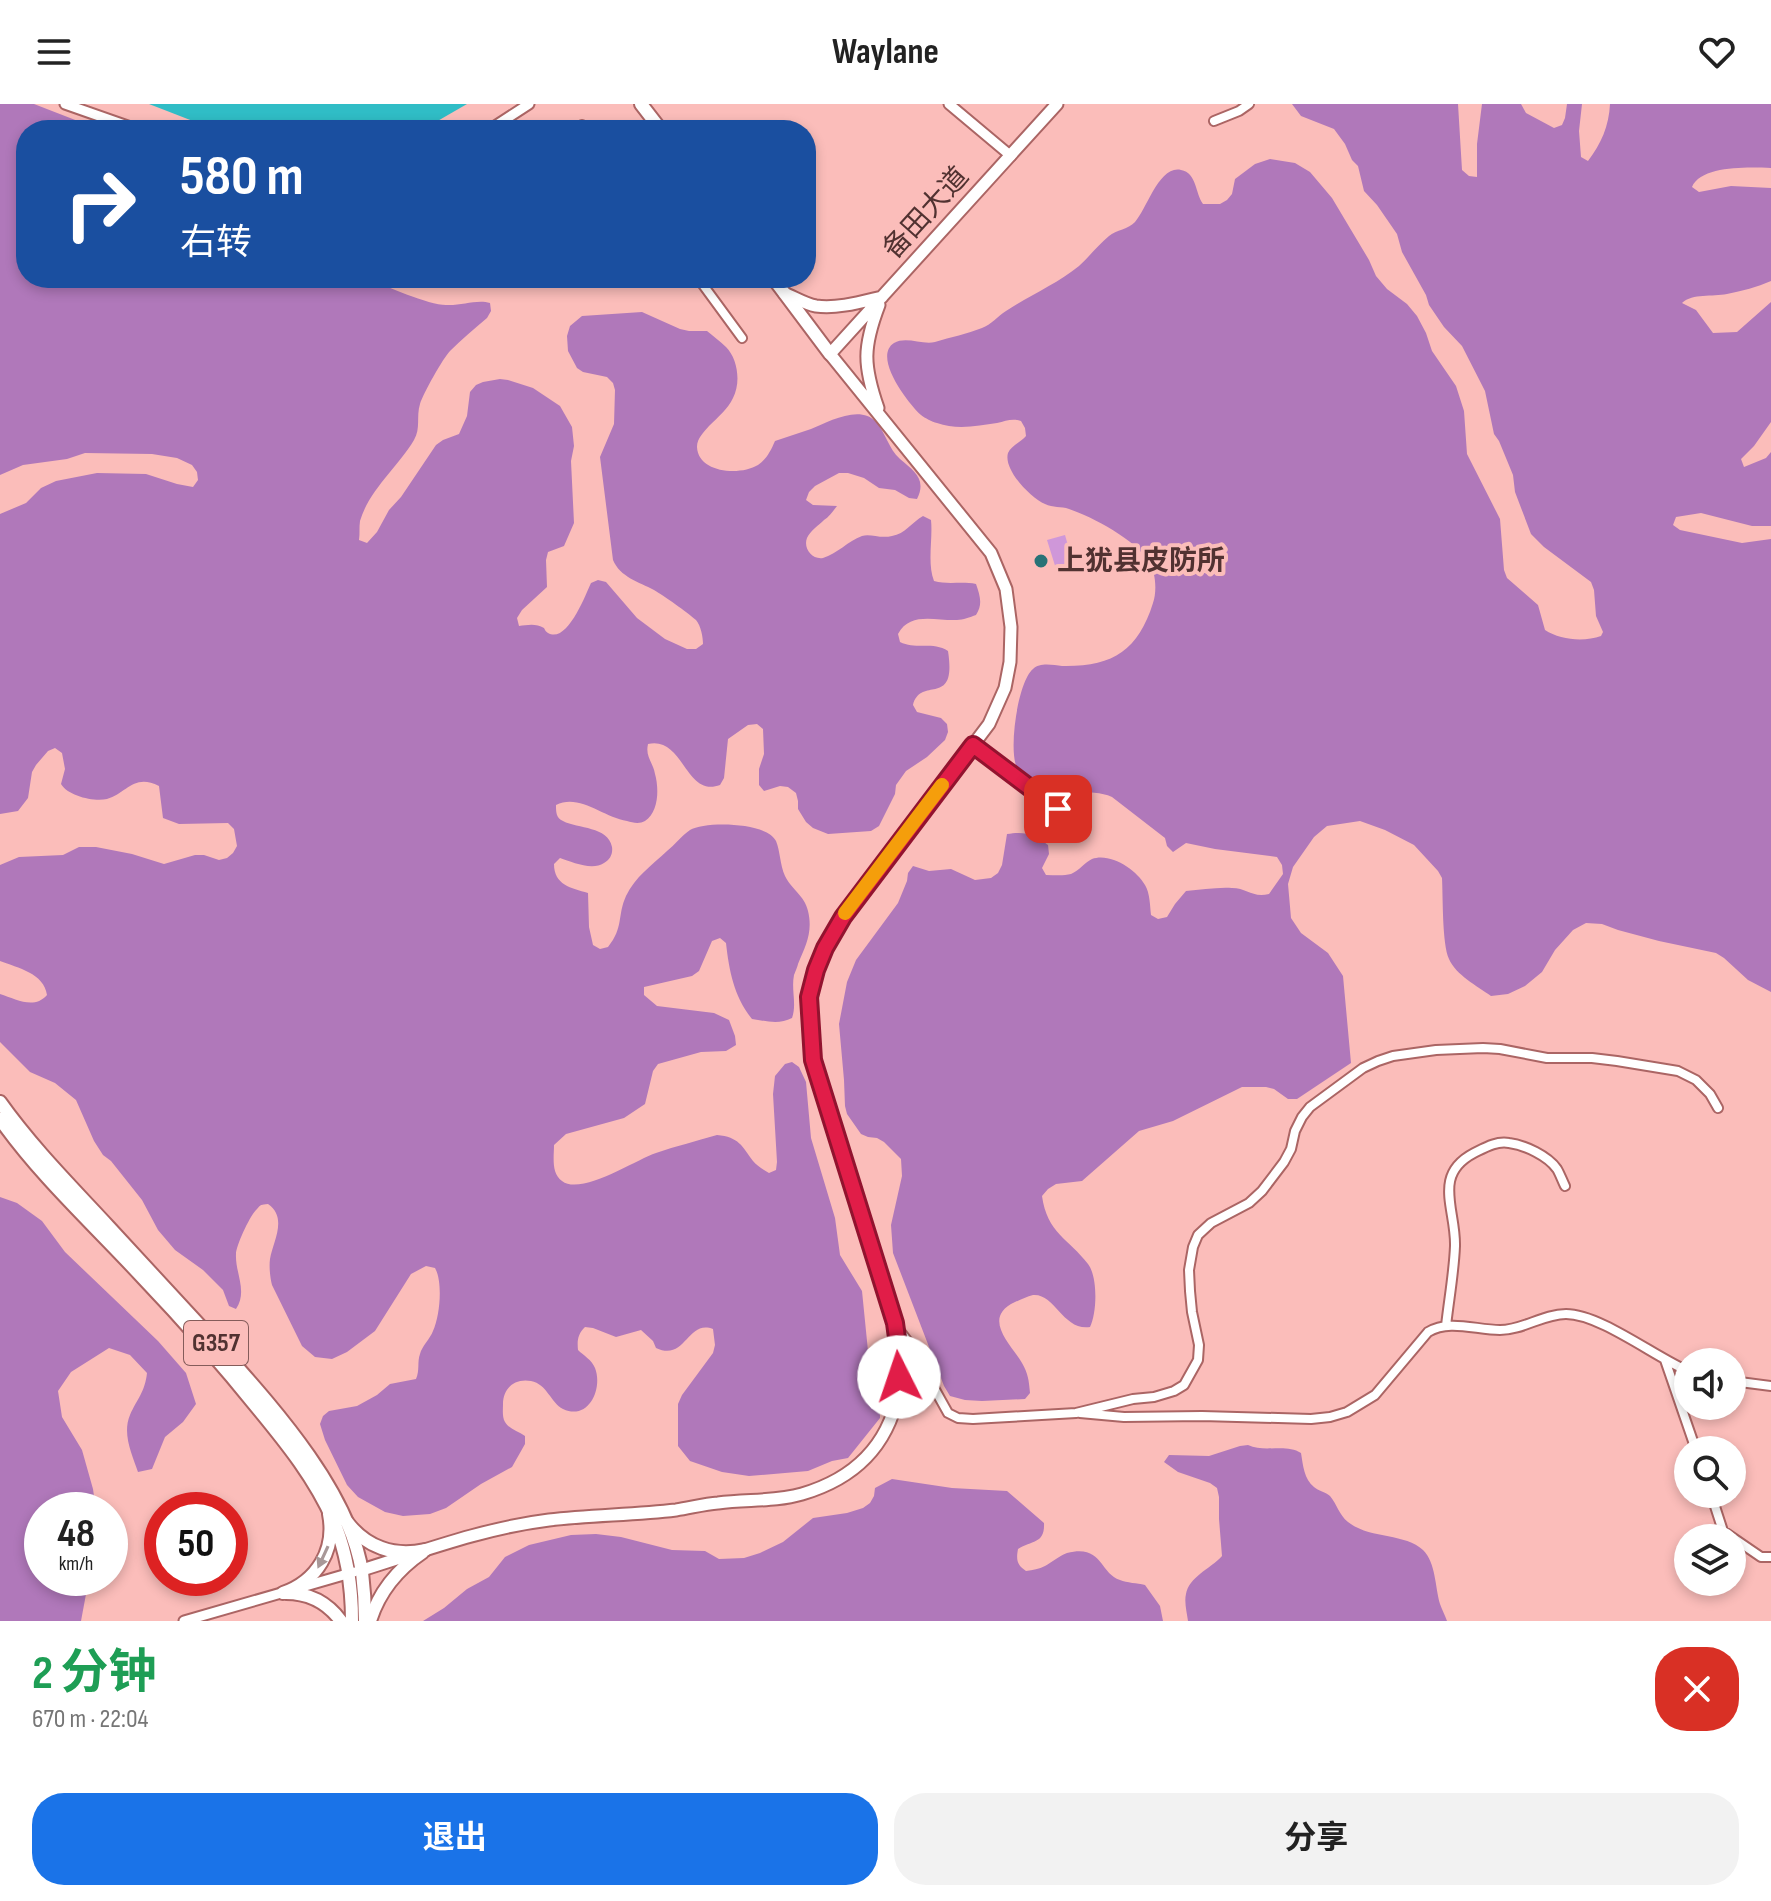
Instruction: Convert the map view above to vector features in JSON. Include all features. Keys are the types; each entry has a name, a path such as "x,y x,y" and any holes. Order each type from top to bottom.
{"main road":[{"path":"641,104 653,120"},
{"name":"备田大道","path":"830,354 1057,104"},
{"path":"355,1572 461,1538 548,1520 675,1510 802,1494 836,1481 864,1462 881,1441 899,1394 900,1360 895,1323 813,1060 809,997 825,948 843,917 989,724 1008,675 1011,627 1006,589 991,553 780,288"},
{"path":"784,293 815,306 835,306 883,297"},
{"path":"882,418 866,365 867,345 883,297"},
{"name":"G357","path":"0,1102 53,1168 216,1344 304,1447 344,1517 368,1621"},
{"name":"G357","path":"0,1119 44,1175 143,1277 227,1371 296,1456 325,1503 355,1572 352,1621"},
{"path":"283,1593 306,1581 323,1560 330,1536 330,1519 325,1503"},
{"path":"344,1517 362,1538 377,1547 401,1553 425,1550"},
{"path":"368,1621 389,1583 405,1565 425,1550"},
{"path":"283,1593 316,1599 331,1609 341,1621"}],"street":[{"path":"65,104 111,120"},
{"path":"505,120 529,104"},
{"path":"949,104 1011,156"},
{"path":"1214,121 1249,104"},
{"path":"705,288 742,338"},
{"path":"973,745 1058,809"},
{"path":"1076,1413 1117,1402 1154,1397 1184,1385 1198,1360 1199,1345 1192,1312 1189,1270 1198,1235 1211,1223 1249,1203 1262,1191 1284,1162 1295,1131 1310,1107 1363,1068 1393,1056 1436,1050 1483,1048 1547,1058 1592,1058 1678,1071 1696,1080 1718,1108"},
{"path":"1446,1326 1455,1244 1450,1177 1455,1166 1499,1141 1513,1143 1554,1165 1565,1186"},
{"path":"895,1323 948,1413 958,1418 973,1419 1076,1413 1124,1417 1330,1417 1347,1412 1375,1395 1428,1332 1435,1328 1500,1330 1568,1314 1596,1321 1674,1364"},
{"path":"1665,1359 1691,1436"},
{"path":"1746,1383 1771,1386"},
{"path":"1716,1508 1723,1531 1761,1557 1771,1557"},
{"path":"184,1621 355,1572"}],"shaded area":[{"path":"0,104 34,104 75,120 16,120 16,288 392,288 438,304 490,303 491,311 487,318 450,351 434,376 420,404 416,436 370,499 360,521 359,540 367,543 377,532 389,510 436,445 459,434 467,416 470,392 476,385 500,379 533,388 560,406 572,427 574,523 564,546 548,552 547,587 522,610 517,618 519,626 538,625 555,635 562,632 580,607 591,583 598,580 606,582 637,618 665,639 687,649 696,649 703,644 696,620 658,593 625,575 613,560 600,457 614,424 615,390 607,377 577,368 568,351 570,326 582,316 642,312 680,329 707,331 726,347 736,364 735,392 728,406 697,444 699,456 712,467 731,471 758,465 775,441 844,416 861,415 876,422 896,455 918,476 921,486 917,499 895,490 879,488 864,478 839,473 809,492 806,500 813,505 837,506 807,538 807,549 815,557 823,558 862,536 897,535 923,516 931,520 934,581 976,584 980,596 976,615 959,620 916,620 909,622 898,634 900,642 936,646 948,651 947,680 943,686 917,696 913,705 917,712 941,718 947,724 945,740 906,771 896,785 895,794 879,826 871,831 828,834 806,822 798,809 796,793 788,787 764,791 759,785 759,769 764,754 763,729 757,724 748,725 728,739 724,778 720,785 708,787 699,783 670,749 660,744 648,744 657,793 650,817 634,823 582,804 565,802 556,805 561,820 605,835 612,852 606,862 599,865 582,865 560,858 554,864 560,881 588,893 589,927 593,945 600,949 608,947 613,940 623,903 634,883 690,830 708,825 735,825 761,830 776,841 785,876 801,897 809,919 806,944 794,975 792,1018 777,1022 752,1019 733,983 726,943 720,938 712,941 699,971 692,976 644,987 644,995 657,1006 714,1013 729,1020 736,1045 726,1051 701,1052 658,1064 653,1071 645,1104 624,1118 566,1134 554,1145 554,1164 556,1174 562,1181 582,1184 656,1153 717,1135 735,1140 755,1163 769,1173 776,1170 777,1162 773,1094 775,1076 785,1064 792,1062 799,1067 806,1082 811,1138 835,1218 840,1255 862,1291 868,1351 879,1383 880,1418 848,1458 808,1471 749,1476 722,1472 690,1461 678,1446 678,1404 713,1353 713,1329 697,1330 680,1346 666,1351 656,1348 641,1330 616,1337 585,1327 578,1337 578,1350 592,1363 597,1376 595,1393 587,1407 572,1412 563,1409 545,1390 531,1381 515,1383 505,1393 505,1422 525,1436 525,1444 512,1467 446,1508 430,1514 403,1516 385,1512 358,1497 347,1485 325,1440 320,1424 323,1416 329,1411 357,1406 390,1384 416,1379 421,1351 432,1334 437,1317 440,1290 435,1268 426,1266 411,1274 375,1331 347,1352 332,1359 315,1357 302,1346 272,1285 270,1259 278,1223 274,1210 268,1204 259,1206 251,1217 236,1254 241,1295 236,1309 229,1306 223,1290 203,1270 175,1250 158,1230 142,1200 94,1141 76,1100 55,1083 30,1072 0,1042 0,994 31,1003 47,995 36,976 0,961 0,865 19,857 63,855 79,847 132,854 164,864 195,855 219,860 227,858 237,846 234,829 228,823 179,824 163,818 159,786 150,783 131,785 102,800 69,792 61,784 65,769 62,753 55,748 48,751 36,765 28,798 18,811 0,814 0,514 26,503 41,488 56,481 97,473 146,474 193,487 198,480 197,472 192,465 177,458 152,454 85,453 67,459 23,465 0,475"},
{"path":"1292,104 1458,104 1462,170 1469,176 1477,177 1482,104 1521,104 1526,113 1554,128 1562,125 1567,104 1582,104 1579,131 1581,157 1588,161 1604,134 1610,104 1771,104 1771,168 1715,171 1697,180 1692,187 1699,192 1731,186 1771,188 1771,281 1733,293 1692,298 1682,303 1696,310 1713,333 1737,332 1771,302 1771,422 1741,459 1744,467 1766,458 1771,452 1771,526 1752,526 1701,513 1676,517 1673,525 1680,530 1742,543 1771,539 1771,992 1748,980 1716,953 1659,941 1602,924 1586,923 1573,930 1555,950 1542,972 1525,986 1508,994 1491,996 1452,965 1444,932 1442,878 1414,845 1360,821 1327,826 1314,837 1293,867 1288,884 1291,918 1301,933 1328,953 1343,976 1351,1063 1297,1099 1288,1099 1266,1087 1242,1087 1173,1121 1139,1131 1082,1181 1056,1184 1048,1189 1042,1196 1049,1219 1088,1264 1094,1277 1094,1313 1090,1327 1073,1323 1041,1296 1033,1295 1015,1302 1005,1308 999,1323 1026,1370 1030,1393 1025,1399 965,1400 950,1396 944,1386 893,1253 891,1225 902,1176 901,1159 884,1142 861,1134 845,1106 839,1024 847,982 856,960 898,903 908,873 913,866 929,871 951,869 975,880 991,878 1002,865 1007,834 1024,833 1048,845 1049,854 1042,868 1046,875 1071,874 1089,860 1099,857 1115,860 1129,868 1145,885 1151,915 1158,919 1167,917 1186,891 1232,888 1258,895 1269,894 1283,874 1277,857 1186,843 1173,852 1165,838 1112,797 1054,790 1035,783 1018,770 1014,759 1014,732 1019,701 1028,676 1039,665 1080,666 1121,653 1147,620 1155,593 1153,571 1143,554 1113,530 1066,508 1045,504 1019,483 1010,467 1008,453 1026,436 1021,421 959,427 929,420 915,409 901,391 890,369 888,350 899,341 935,342 971,332 988,325 1053,284 1083,262 1109,236 1132,224 1160,181 1173,170 1190,175 1203,204 1220,204 1232,194 1235,179 1255,164 1270,159 1295,163 1310,172 1332,198 1376,276 1417,316 1432,351 1456,386 1464,411 1467,454 1500,519 1507,578 1538,605 1545,630 1565,638 1580,639 1601,636 1603,632 1596,616 1591,582 1531,534 1515,492 1513,475 1494,434 1485,391 1462,346 1429,305 1402,252 1397,234 1364,191 1358,166 1334,129 1301,116"},
{"path":"1065,535 1074,567 1057,572 1047,540"},
{"path":"0,1197 17,1203 42,1221 65,1252 158,1341 186,1373 196,1404 183,1422 165,1437 152,1469 138,1472 127,1429 147,1373 130,1355 109,1348 71,1372 58,1391 62,1417 82,1450 93,1492 24,1492 24,1596 86,1596 81,1621 0,1621"},
{"path":"1248,1445 1301,1453 1308,1480 1330,1496 1348,1522 1366,1531 1407,1541 1423,1550 1433,1568 1440,1604 1447,1621 1188,1621 1185,1600 1188,1588 1222,1556 1219,1497 1217,1488 1210,1483 1178,1472 1164,1462 1169,1455 1209,1456"},
{"path":"892,1479 952,1488 1007,1491 1044,1523 1040,1538 1018,1549 1018,1562 1023,1569 1040,1568 1067,1553 1088,1552 1113,1576 1145,1585 1160,1606 1163,1621 423,1621 489,1577 505,1557 529,1545 571,1535 596,1534 672,1550 705,1551 719,1559 744,1558 783,1542 813,1518 863,1508 870,1503 875,1488"}],"water":[{"path":"149,104 467,104 439,120 190,120"}],"slow traffic":[{"path":"845,913 942,785"}],"place":[{"name":"上犹县皮防所","path":"1041,561"}],"route":[{"path":"899,1377 895,1323 813,1060 809,997 816,970 843,917 973,745 1058,809"}]}
